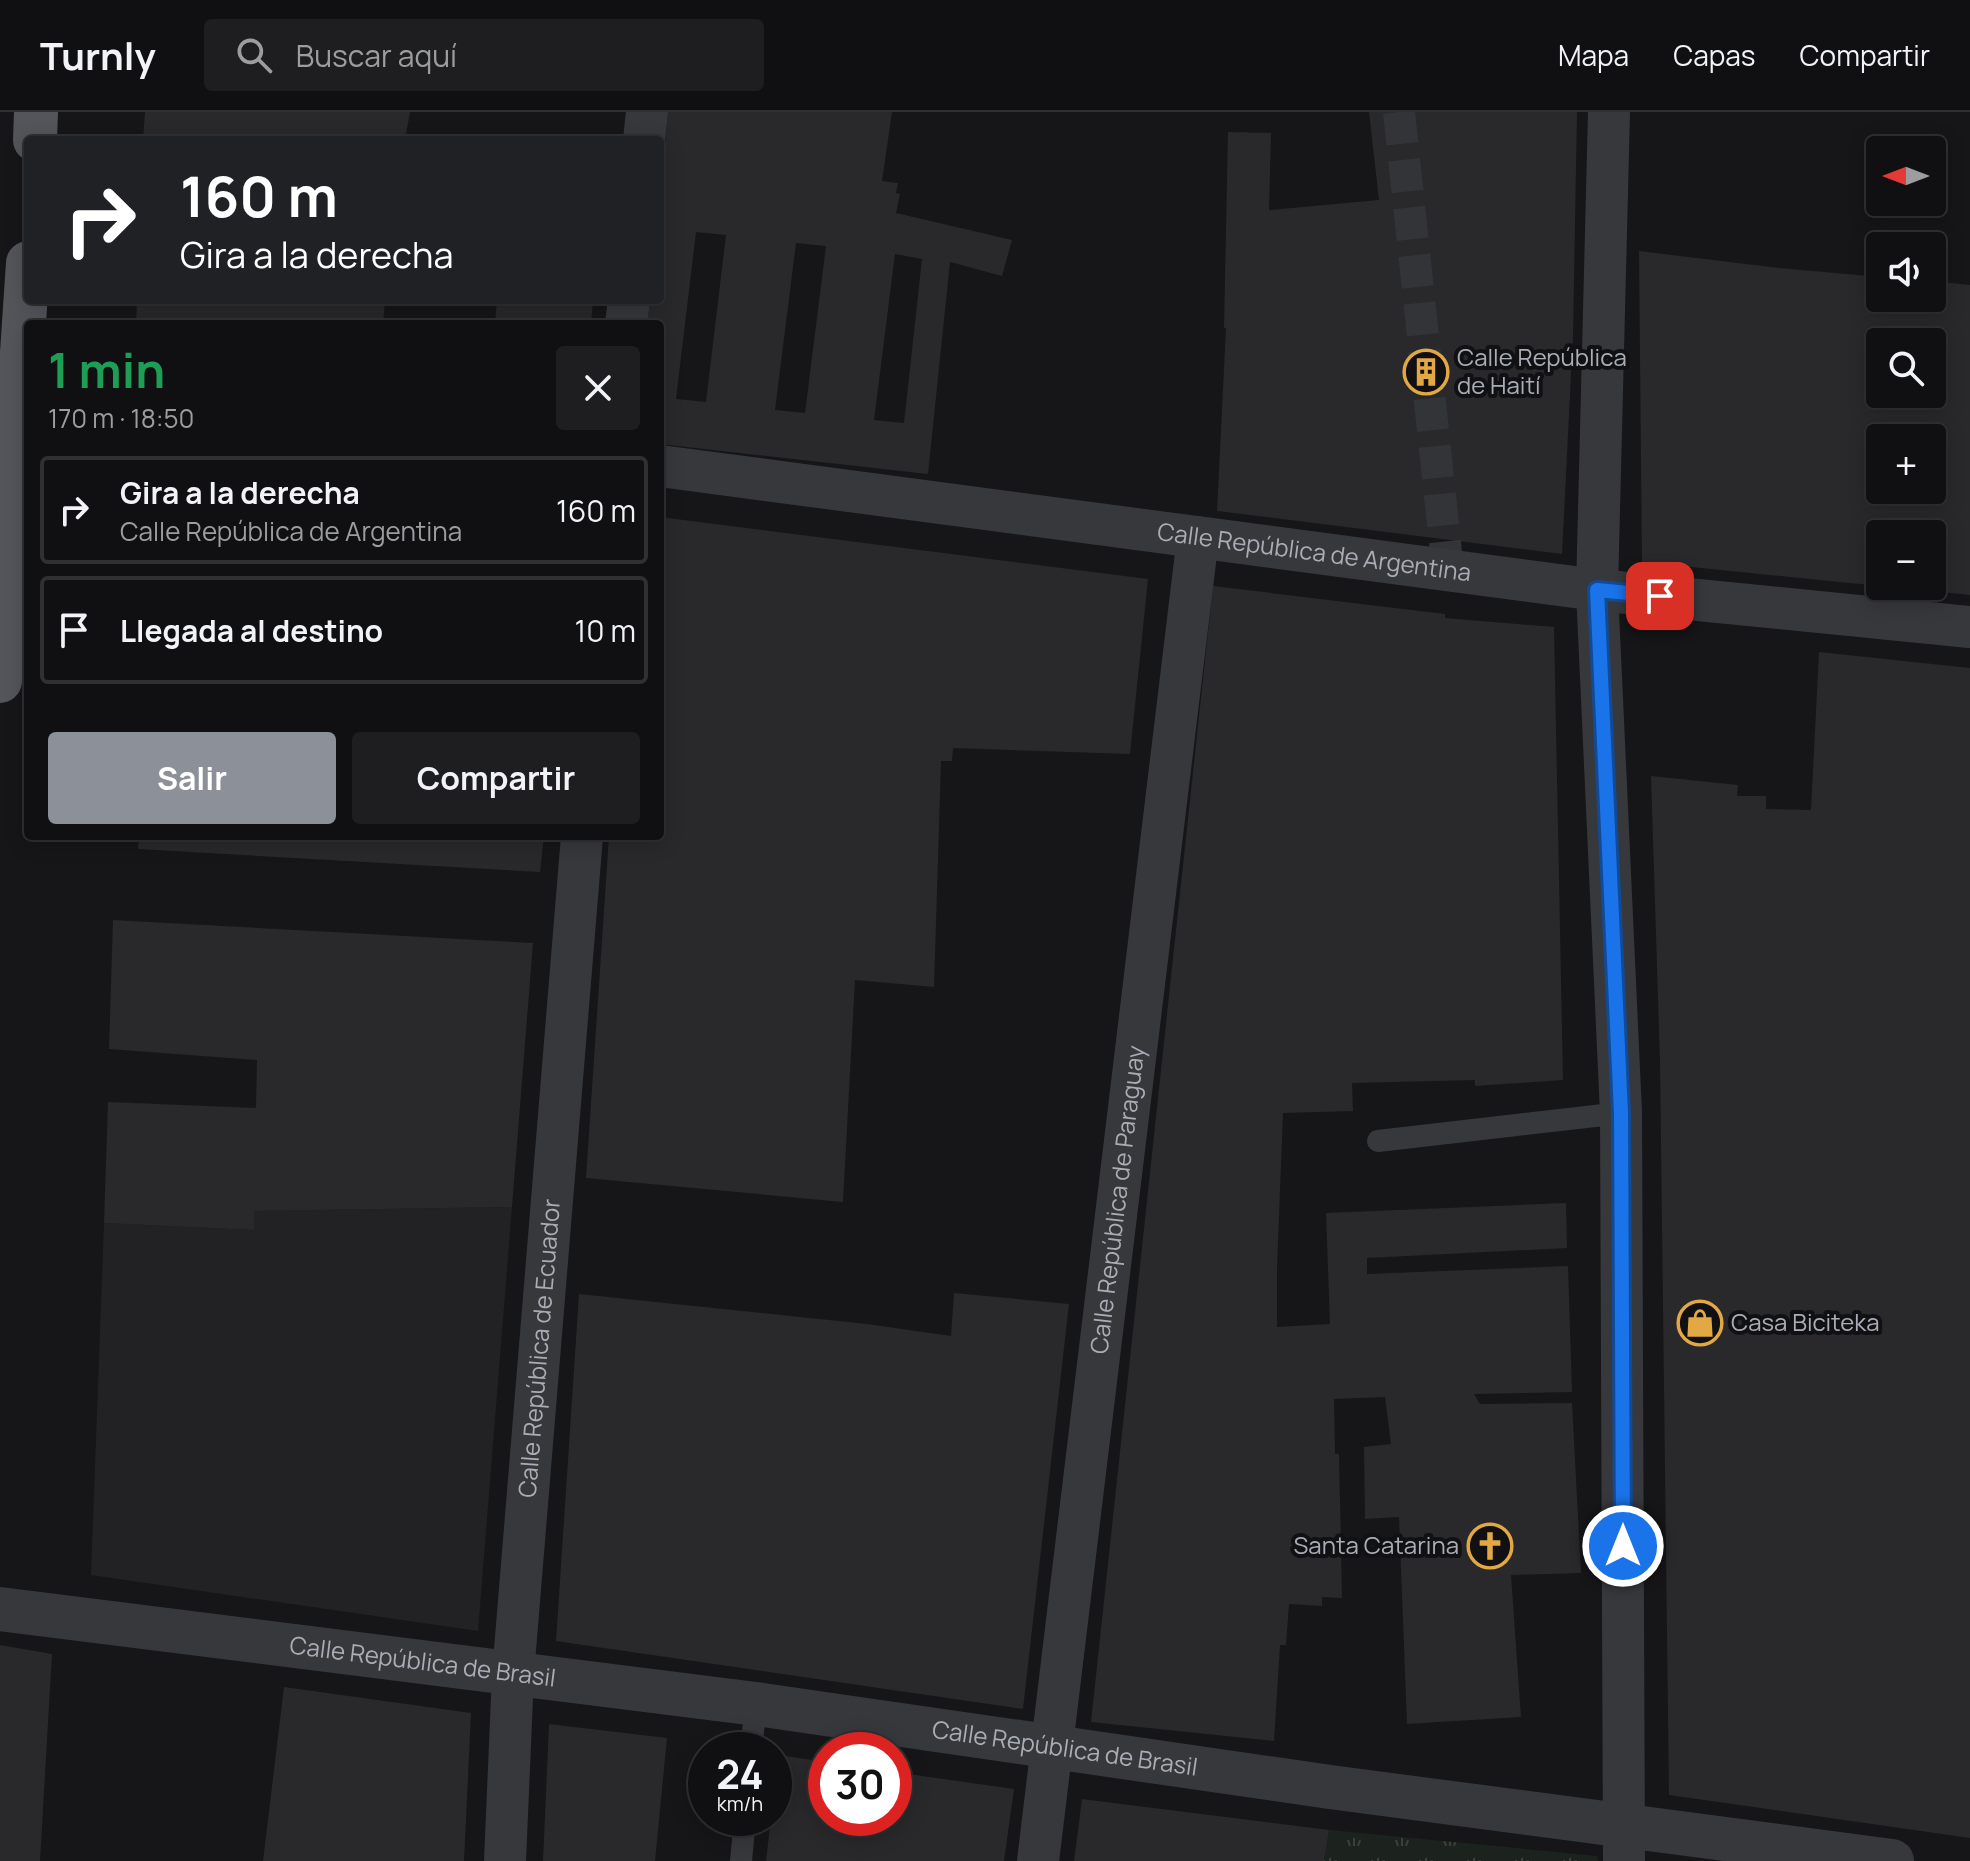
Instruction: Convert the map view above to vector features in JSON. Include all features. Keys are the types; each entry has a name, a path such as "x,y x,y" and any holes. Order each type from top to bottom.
{"main road":[{"path":"35,136 36,112"},
{"path":"0,681 25,304"}],"street":[{"path":"644,136 647,112"},
{"path":"1609,112 1597,590 1621,1113 1624,1842"},
{"name":"Calle República de Argentina","path":"664,467 1597,590 1970,627"},
{"name":"Calle República de Paraguay","path":"1038,1861 1198,537"},
{"name":"Calle República de Ecuador","path":"505,1861 513,1674 582,840"},
{"name":"Calle República de Brasil","path":"0,1609 756,1704 1330,1787 1624,1842 1892,1861"}],"lane":[{"path":"1378,1141 1621,1113"},
{"path":"753,1732 756,1704"},
{"path":"741,1861 743,1836"}],"shaded area":[{"path":"512,1207 478,1631 91,1575 104,1223 254,1230 254,1211"}],"green space":[{"path":"1329,1830 1597,1856 1598,1861 1324,1861"}],"building":[{"path":"145,112 410,112 406,136 143,136"},
{"path":"668,112 892,112 882,181 898,183 896,193 900,194 896,213 1012,240 1002,276 950,262 928,474 664,444 664,320 648,320 650,304 664,304 664,156","holes":["696,232 726,235 706,402 676,399","796,243 826,246 805,413 775,410","895,254 922,259 904,423 874,420"]},
{"path":"1369,112 1577,112 1573,335 1562,554 1217,511 1226,328 1228,132 1271,133 1269,210 1379,200"},
{"path":"1639,251 1866,276 1866,312 1946,312 1946,282 1970,285 1970,595 1946,593 1946,520 1866,520 1866,585 1642,562"},
{"path":"137,304 385,304 383,320 136,320"},
{"path":"497,304 593,304 591,320 495,320"},
{"path":"664,518 1148,579 1130,754 953,748 952,761 941,761 934,987 855,980 843,1202 586,1178 609,840 664,840"},
{"path":"1213,586 1445,614 1445,618 1554,627 1563,1080 1475,1086 1475,1080 1352,1083 1353,1111 1283,1113 1277,1268 1277,1327 1330,1324 1326,1213 1566,1203 1567,1248 1367,1258 1367,1274 1568,1266 1572,1392 1474,1394 1480,1404 1572,1403 1581,1573 1511,1575 1521,1717 1407,1724 1399,1517 1365,1519 1364,1447 1391,1444 1385,1397 1334,1399 1335,1454 1339,1454 1342,1598 1322,1597 1322,1606 1289,1604 1286,1645 1280,1645 1274,1741 1091,1722"},
{"path":"1819,652 1970,668 1970,1838 1669,1795 1660,1061 1651,776 1738,785 1737,796 1766,796 1766,809 1811,810"},
{"path":"139,840 544,840 540,872 138,849"},
{"path":"113,920 533,943 512,1207 254,1211 254,1230 104,1223 108,1102 256,1108 257,1060 109,1049"},
{"path":"954,1293 1069,1304 1023,1709 556,1641 579,1294 867,1324 951,1336"},
{"path":"0,1645 52,1654 40,1861 0,1861"},
{"path":"284,1687 471,1713 464,1861 263,1861"},
{"path":"549,1724 667,1738 655,1861 543,1861"},
{"path":"792,1757 808,1759 808,1836 912,1836 912,1775 1014,1789 1004,1861 766,1861 769,1836 792,1836"},
{"path":"1082,1799 1329,1830 1324,1861 1074,1861"}],"tunnel":[{"path":"1399,112 1448,571"}],"place":[{"name":"Calle República de Haití","path":"1426,372"},
{"name":"Casa Biciteka","path":"1700,1323"},
{"name":"Santa Catarina","path":"1490,1546"}],"route":[{"path":"1623,1546 1621,1113 1597,590 1660,596"}]}
